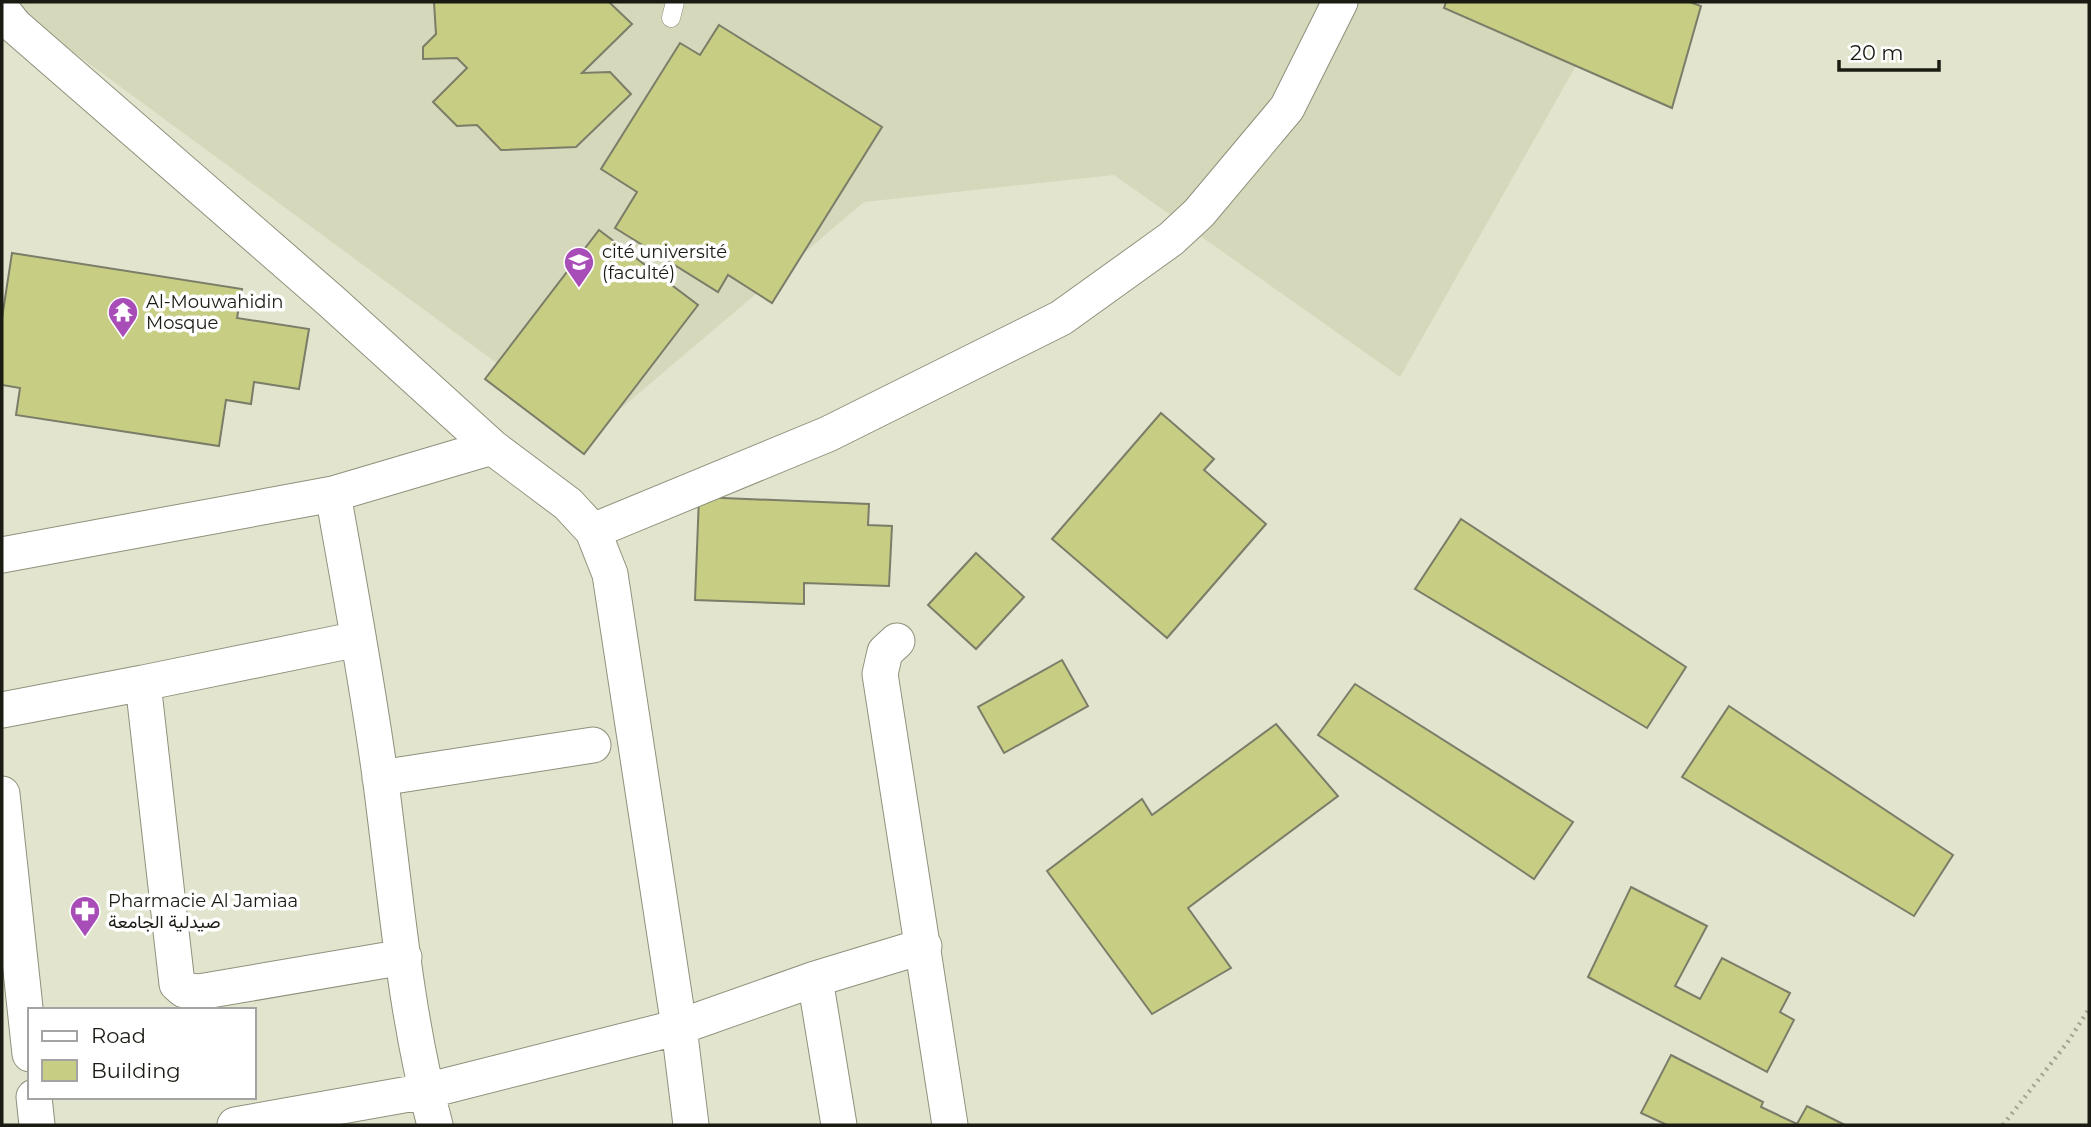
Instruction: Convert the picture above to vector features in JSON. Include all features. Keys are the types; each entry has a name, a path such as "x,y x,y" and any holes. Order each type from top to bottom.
{"street":[{"path":"593,531 828,434 1061,318 1171,239 1199,213 1287,108 1340,2"},
{"path":"2,9 15,26 331,301 492,447 568,504 593,531 610,574 679,1027 691,1125"},
{"path":"2,555 333,494 492,447"},
{"path":"333,494 380,778 404,957 426,1091 435,1125"},
{"path":"2,710 358,639"},
{"path":"897,641 885,652 880,674 950,1125"},
{"path":"143,683 179,987 199,992 404,957"},
{"path":"380,778 593,745"},
{"path":"2,794 28,1035"},
{"path":"235,1125 426,1091 679,1027 814,979 924,946"},
{"path":"814,979 839,1125"},
{"path":"34,1099 37,1125"}],"path":[{"path":"2003,1125 2089,1009"}],"shaded area":[{"name":"cité université (faculté)","path":"5,2 1592,2 1582,55 1400,377 1114,175 864,202 592,433"}],"building":[{"path":"434,2 609,2 632,24 582,73 610,72 631,94 576,147 501,150 477,125 457,126 433,102 467,68 457,58 423,59 423,47 436,34"},
{"path":"1446,2 1690,2 1701,6 1672,108 1444,8"},
{"path":"719,25 882,127 772,303 728,275 718,292 615,228 637,192 601,169 680,43 700,55"},
{"path":"599,230 698,305 584,454 485,379"},
{"path":"12,253 242,289 237,318 309,329 299,389 254,382 251,404 226,400 219,446 16,415 20,388 2,385 2,318"},
{"path":"1161,413 1214,459 1204,470 1266,524 1167,638 1052,539"},
{"path":"699,497 869,504 868,525 892,526 889,586 804,583 804,604 695,600"},
{"path":"1461,519 1686,667 1647,728 1415,589"},
{"path":"976,553 1024,597 976,649 928,605"},
{"path":"1062,660 1088,706 1004,753 978,707"},
{"path":"1355,684 1573,822 1534,879 1318,735"},
{"path":"1729,706 1953,855 1914,916 1682,777"},
{"path":"1276,724 1338,796 1188,908 1231,968 1152,1014 1047,871 1142,799 1152,815"},
{"path":"1631,887 1707,926 1675,986 1700,999 1722,958 1790,993 1780,1012 1794,1020 1767,1072 1588,977"},
{"path":"1671,1055 1763,1102 1761,1107 1797,1124 1807,1106 1845,1125 1667,1125 1641,1113"}],"place":[{"name":"cité université (faculté)","path":"579,289"},
{"name":"Al-Mouwahidin Mosque","path":"123,339"},
{"name":"Pharmacie Al Jamiaa صيدلية الجامعة","path":"85,938"}]}
